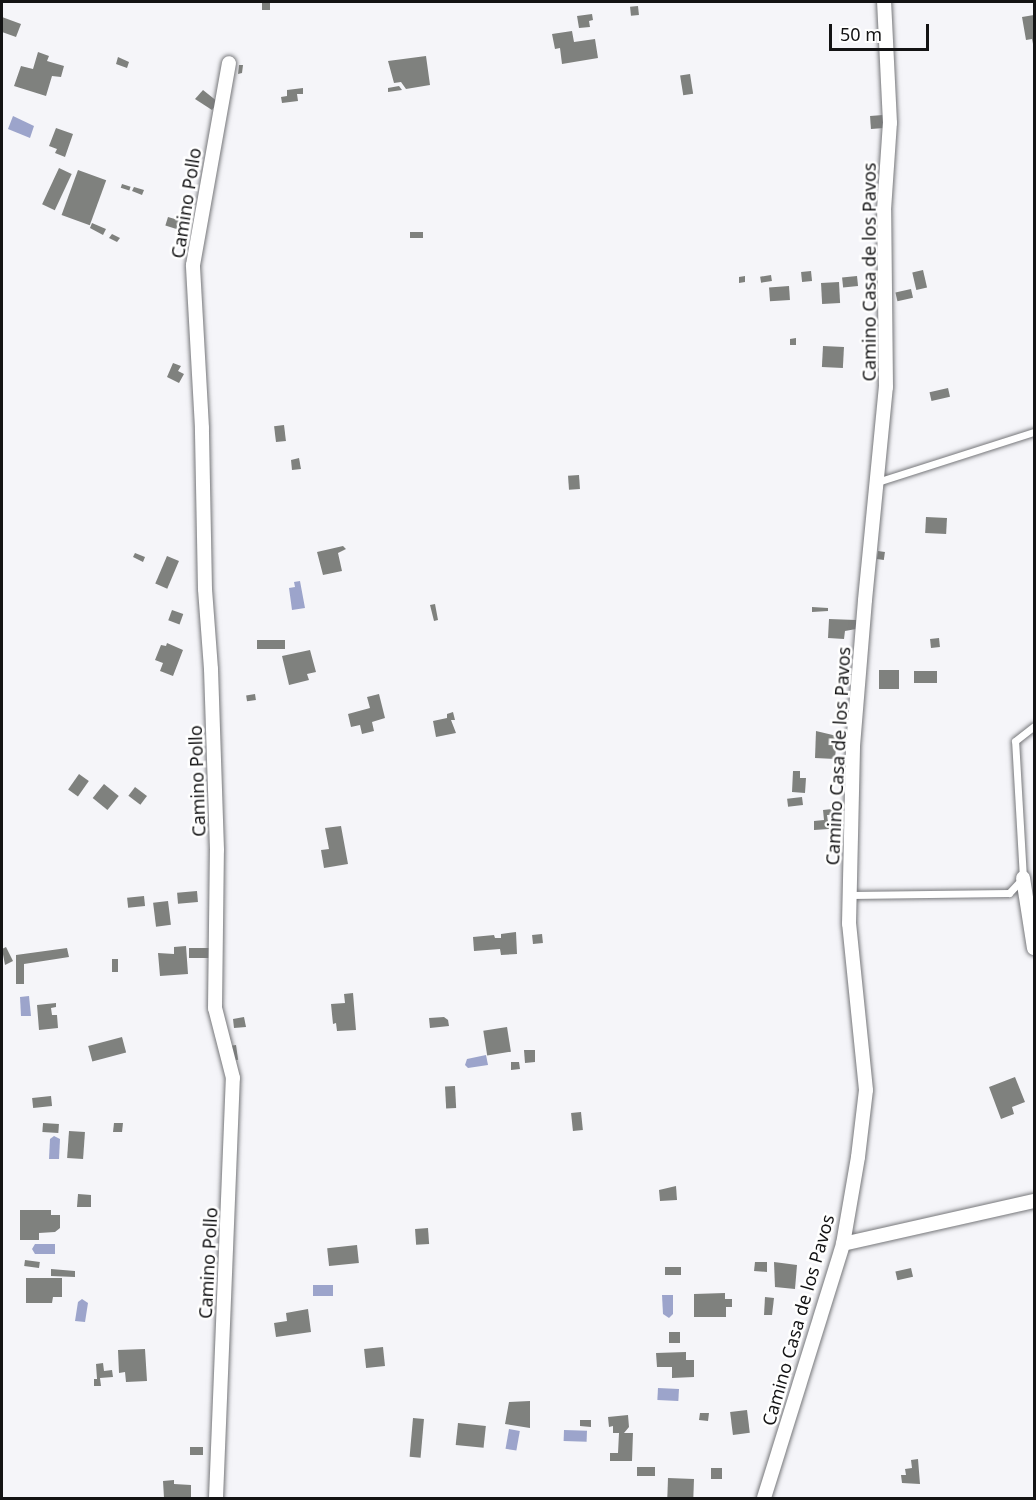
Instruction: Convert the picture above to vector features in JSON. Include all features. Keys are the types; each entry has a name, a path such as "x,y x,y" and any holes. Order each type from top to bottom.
{"street":[{"name":"Camino Casa de los Pavos","path":"764,1498 843,1244 858,1157 866,1090 849,924 853,746 886,387 884,210 890,123 884,2"},
{"name":"Camino Pollo","path":"216,1498 233,1078 215,1008 217,850 211,669 205,589 202,428 193,265 229,63"},
{"path":"1023,878 1035,948"},
{"path":"843,1244 1035,1201"}],"lane":[{"path":"877,482 1035,432"},
{"path":"850,895 1009,893 1023,878 1016,741 1035,726"}],"water":[{"path":"13,116 34,126 30,138 8,129"},
{"path":"300,581 305,608 292,610 289,588 295,587 294,582"},
{"path":"29,996 31,1016 21,1016 20,997"},
{"path":"486,1055 488,1065 468,1068 465,1065 467,1059"},
{"path":"54,1136 60,1139 59,1159 49,1159 50,1139"},
{"path":"35,1244 55,1244 55,1254 35,1254 32,1249"},
{"path":"313,1285 333,1285 333,1296 313,1296"},
{"path":"662,1295 673,1295 673,1314 669,1318 663,1314"},
{"path":"82,1299 88,1303 85,1322 75,1321 78,1302"},
{"path":"658,1388 679,1389 678,1401 657,1400"},
{"path":"509,1429 520,1431 516,1451 506,1449"},
{"path":"564,1430 587,1431 587,1442 564,1441"}],"building":[{"path":"262,2 270,2 270,10 262,10"},
{"path":"638,6 639,15 631,16 630,7"},
{"path":"592,14 593,20 589,21 590,27 579,28 577,16"},
{"path":"1034,15 1033,44 1032,39 1026,40 1022,17"},
{"path":"2,17 21,24 16,37 2,32"},
{"path":"572,31 574,42 595,39 598,58 562,64 560,48 555,49 552,34"},
{"path":"38,52 49,56 47,61 64,66 61,77 52,76 46,96 14,86 21,66 33,69"},
{"path":"426,56 430,85 406,89 401,82 394,83 388,61"},
{"path":"118,57 129,62 127,68 116,64"},
{"path":"239,65 243,65 242,73 238,74"},
{"path":"690,74 693,94 683,95 680,76"},
{"path":"399,86 402,90 388,92 388,88"},
{"path":"303,88 303,94 297,94 298,101 282,103 281,97 287,96 287,90"},
{"path":"203,90 218,102 212,110 195,99"},
{"path":"883,115 884,128 871,129 870,116"},
{"path":"56,128 73,134 65,157 55,153 57,149 49,146"},
{"path":"59,168 72,174 55,210 42,204"},
{"path":"78,170 106,180 90,225 62,215"},
{"path":"122,184 131,187 129,191 121,188"},
{"path":"134,187 144,190 142,195 132,191"},
{"path":"168,217 181,221 179,230 165,226"},
{"path":"92,223 106,229 103,235 90,228"},
{"path":"410,232 423,232 423,238 410,238"},
{"path":"112,234 120,238 117,242 109,238"},
{"path":"923,270 927,288 916,290 912,272"},
{"path":"811,271 812,281 802,282 801,272"},
{"path":"771,275 772,281 761,283 760,277"},
{"path":"745,276 745,282 739,283 739,277"},
{"path":"857,276 858,286 843,288 842,278"},
{"path":"839,282 840,303 822,304 821,283"},
{"path":"789,286 790,300 770,301 769,287"},
{"path":"911,289 913,298 897,301 895,293"},
{"path":"796,338 796,345 790,345 790,339"},
{"path":"823,346 844,347 843,368 822,367"},
{"path":"173,363 181,366 178,371 184,374 179,383 167,377"},
{"path":"948,388 950,397 932,401 929,392"},
{"path":"284,425 286,441 276,442 274,426"},
{"path":"299,458 301,469 292,470 291,460"},
{"path":"579,475 580,489 569,490 568,476"},
{"path":"926,517 947,518 946,534 925,533"},
{"path":"343,546 346,549 338,553 342,571 323,575 317,552"},
{"path":"878,551 885,552 884,560 877,559"},
{"path":"135,553 145,557 143,562 133,557"},
{"path":"167,556 179,561 167,589 155,584"},
{"path":"435,604 438,620 434,621 430,605"},
{"path":"812,607 828,608 828,611 812,612"},
{"path":"172,610 183,614 180,624 168,620"},
{"path":"829,619 856,620 856,629 845,631 844,639 828,638"},
{"path":"939,638 940,647 931,648 930,639"},
{"path":"257,640 285,640 285,649 257,649"},
{"path":"167,643 183,650 173,676 160,671 163,663 155,660 161,645 166,646"},
{"path":"310,650 316,672 307,674 309,680 289,685 282,656"},
{"path":"879,670 899,670 899,689 879,689"},
{"path":"914,671 937,671 937,683 914,683"},
{"path":"255,694 256,700 247,701 246,695"},
{"path":"379,694 385,718 372,722 374,731 362,734 360,725 351,727 348,714 370,708 367,697"},
{"path":"453,712 455,720 451,720 456,733 436,737 433,721 447,718 447,714"},
{"path":"816,731 837,736 835,759 815,758"},
{"path":"793,771 800,771 800,778 806,778 805,793 792,792"},
{"path":"79,774 89,781 78,796 68,790"},
{"path":"104,784 119,796 107,810 93,798"},
{"path":"135,787 147,796 140,805 128,796"},
{"path":"802,797 803,805 788,807 787,799"},
{"path":"832,809 832,815 827,815 829,829 814,830 814,821 824,820 823,810"},
{"path":"341,826 348,864 324,868 321,850 329,849 325,828"},
{"path":"197,891 198,902 178,904 177,893"},
{"path":"144,896 145,906 128,908 127,898"},
{"path":"168,901 171,925 156,927 153,903"},
{"path":"516,932 517,954 501,955 500,949 474,951 473,937 494,935 495,938 501,938 501,934"},
{"path":"542,934 543,943 533,944 532,935"},
{"path":"186,946 188,974 160,976 158,953 174,954 174,947"},
{"path":"6,947 13,961 5,965 2,949"},
{"path":"67,948 69,957 24,964 24,984 16,984 16,955"},
{"path":"189,948 210,948 210,958 189,958"},
{"path":"112,959 118,959 118,972 112,972"},
{"path":"353,993 356,1030 337,1031 336,1023 333,1024 331,1004 345,1003 344,994"},
{"path":"56,1003 56,1007 51,1008 52,1015 57,1015 58,1028 39,1030 37,1005"},
{"path":"244,1017 246,1027 234,1028 233,1019"},
{"path":"444,1017 448,1020 449,1026 430,1028 429,1018"},
{"path":"507,1027 511,1052 487,1055 483,1031"},
{"path":"122,1037 126,1052 92,1062 88,1046"},
{"path":"236,1045 238,1060 231,1061 229,1046"},
{"path":"524,1050 535,1050 535,1062 525,1063"},
{"path":"511,1062 519,1062 520,1069 511,1070"},
{"path":"1015,1077 1025,1102 1012,1107 1014,1114 1001,1119 989,1087"},
{"path":"455,1086 456,1108 446,1108 445,1087"},
{"path":"51,1096 52,1106 33,1108 32,1098"},
{"path":"581,1112 583,1130 573,1131 571,1113"},
{"path":"43,1123 59,1124 58,1133 42,1132"},
{"path":"114,1123 123,1123 122,1132 113,1132"},
{"path":"69,1131 85,1132 83,1159 67,1158"},
{"path":"676,1186 677,1200 660,1201 659,1190"},
{"path":"78,1194 91,1195 91,1207 77,1207"},
{"path":"20,1210 51,1210 51,1215 60,1215 60,1228 55,1232 39,1233 39,1240 20,1240"},
{"path":"428,1228 429,1244 416,1245 415,1229"},
{"path":"357,1245 359,1263 329,1266 327,1248"},
{"path":"25,1260 40,1262 39,1268 24,1266"},
{"path":"755,1262 767,1262 767,1272 754,1271"},
{"path":"774,1262 797,1265 795,1289 775,1287"},
{"path":"665,1267 681,1267 681,1275 665,1275"},
{"path":"911,1268 913,1277 897,1280 895,1272"},
{"path":"51,1269 75,1271 75,1277 51,1276"},
{"path":"26,1278 62,1278 62,1297 53,1297 52,1303 26,1303"},
{"path":"725,1293 725,1299 732,1299 732,1307 726,1307 726,1317 694,1317 694,1294"},
{"path":"765,1297 774,1298 772,1315 764,1315"},
{"path":"308,1309 311,1332 276,1337 274,1323 287,1321 286,1313"},
{"path":"669,1332 680,1332 680,1343 669,1343"},
{"path":"383,1347 385,1366 366,1368 364,1349"},
{"path":"145,1349 147,1381 126,1382 125,1372 119,1373 118,1350"},
{"path":"686,1352 686,1360 694,1360 694,1377 672,1378 672,1367 657,1367 656,1353"},
{"path":"103,1363 104,1371 112,1370 113,1377 100,1378 101,1386 94,1386 94,1379 97,1379 96,1364"},
{"path":"530,1401 530,1428 505,1424 509,1402"},
{"path":"747,1410 750,1433 733,1435 730,1412"},
{"path":"700,1413 709,1413 708,1421 699,1420"},
{"path":"628,1415 629,1427 624,1433 633,1433 632,1461 610,1461 610,1453 618,1453 619,1433 613,1433 613,1426 609,1427 608,1417"},
{"path":"413,1418 424,1419 421,1458 410,1457"},
{"path":"580,1420 591,1420 591,1427 580,1426"},
{"path":"458,1423 486,1426 484,1448 456,1445"},
{"path":"190,1447 203,1447 203,1455 190,1455"},
{"path":"918,1459 920,1484 902,1483 901,1475 906,1475 905,1469 912,1468 911,1460"},
{"path":"637,1467 655,1467 655,1476 637,1476"},
{"path":"711,1468 722,1468 722,1479 711,1479"},
{"path":"668,1478 694,1479 693,1498 667,1498"},
{"path":"174,1480 174,1484 191,1485 191,1498 164,1498 163,1481"}]}
